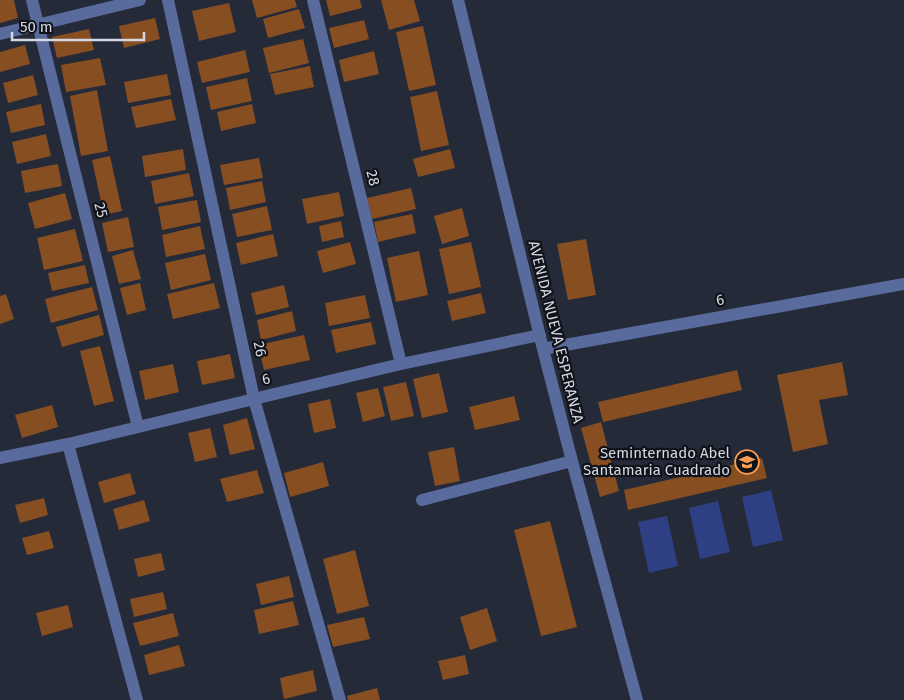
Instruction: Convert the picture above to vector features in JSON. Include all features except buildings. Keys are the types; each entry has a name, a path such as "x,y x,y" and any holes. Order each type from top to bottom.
{"street":[{"name":"25","path":"32,0 138,427"},
{"path":"0,34 140,0"},
{"name":"26","path":"168,0 254,399 340,700"},
{"name":"28","path":"313,0 401,364"},
{"name":"AVENIDA NUEVA ESPERANZA","path":"458,0 543,349 638,700"},
{"name":"6","path":"543,349 904,284"},
{"name":"6","path":"0,458 68,444 401,364 540,334"},
{"path":"68,444 138,700"},
{"path":"422,500 572,461"}],"shaded area":[{"path":"771,490 783,540 753,547 742,497"},
{"path":"718,501 730,552 700,559 689,508"},
{"path":"667,516 678,566 649,573 638,522"}],"place":[{"name":"Seminternado Abel Santamaria Cuadrado","path":"747,462"}]}
